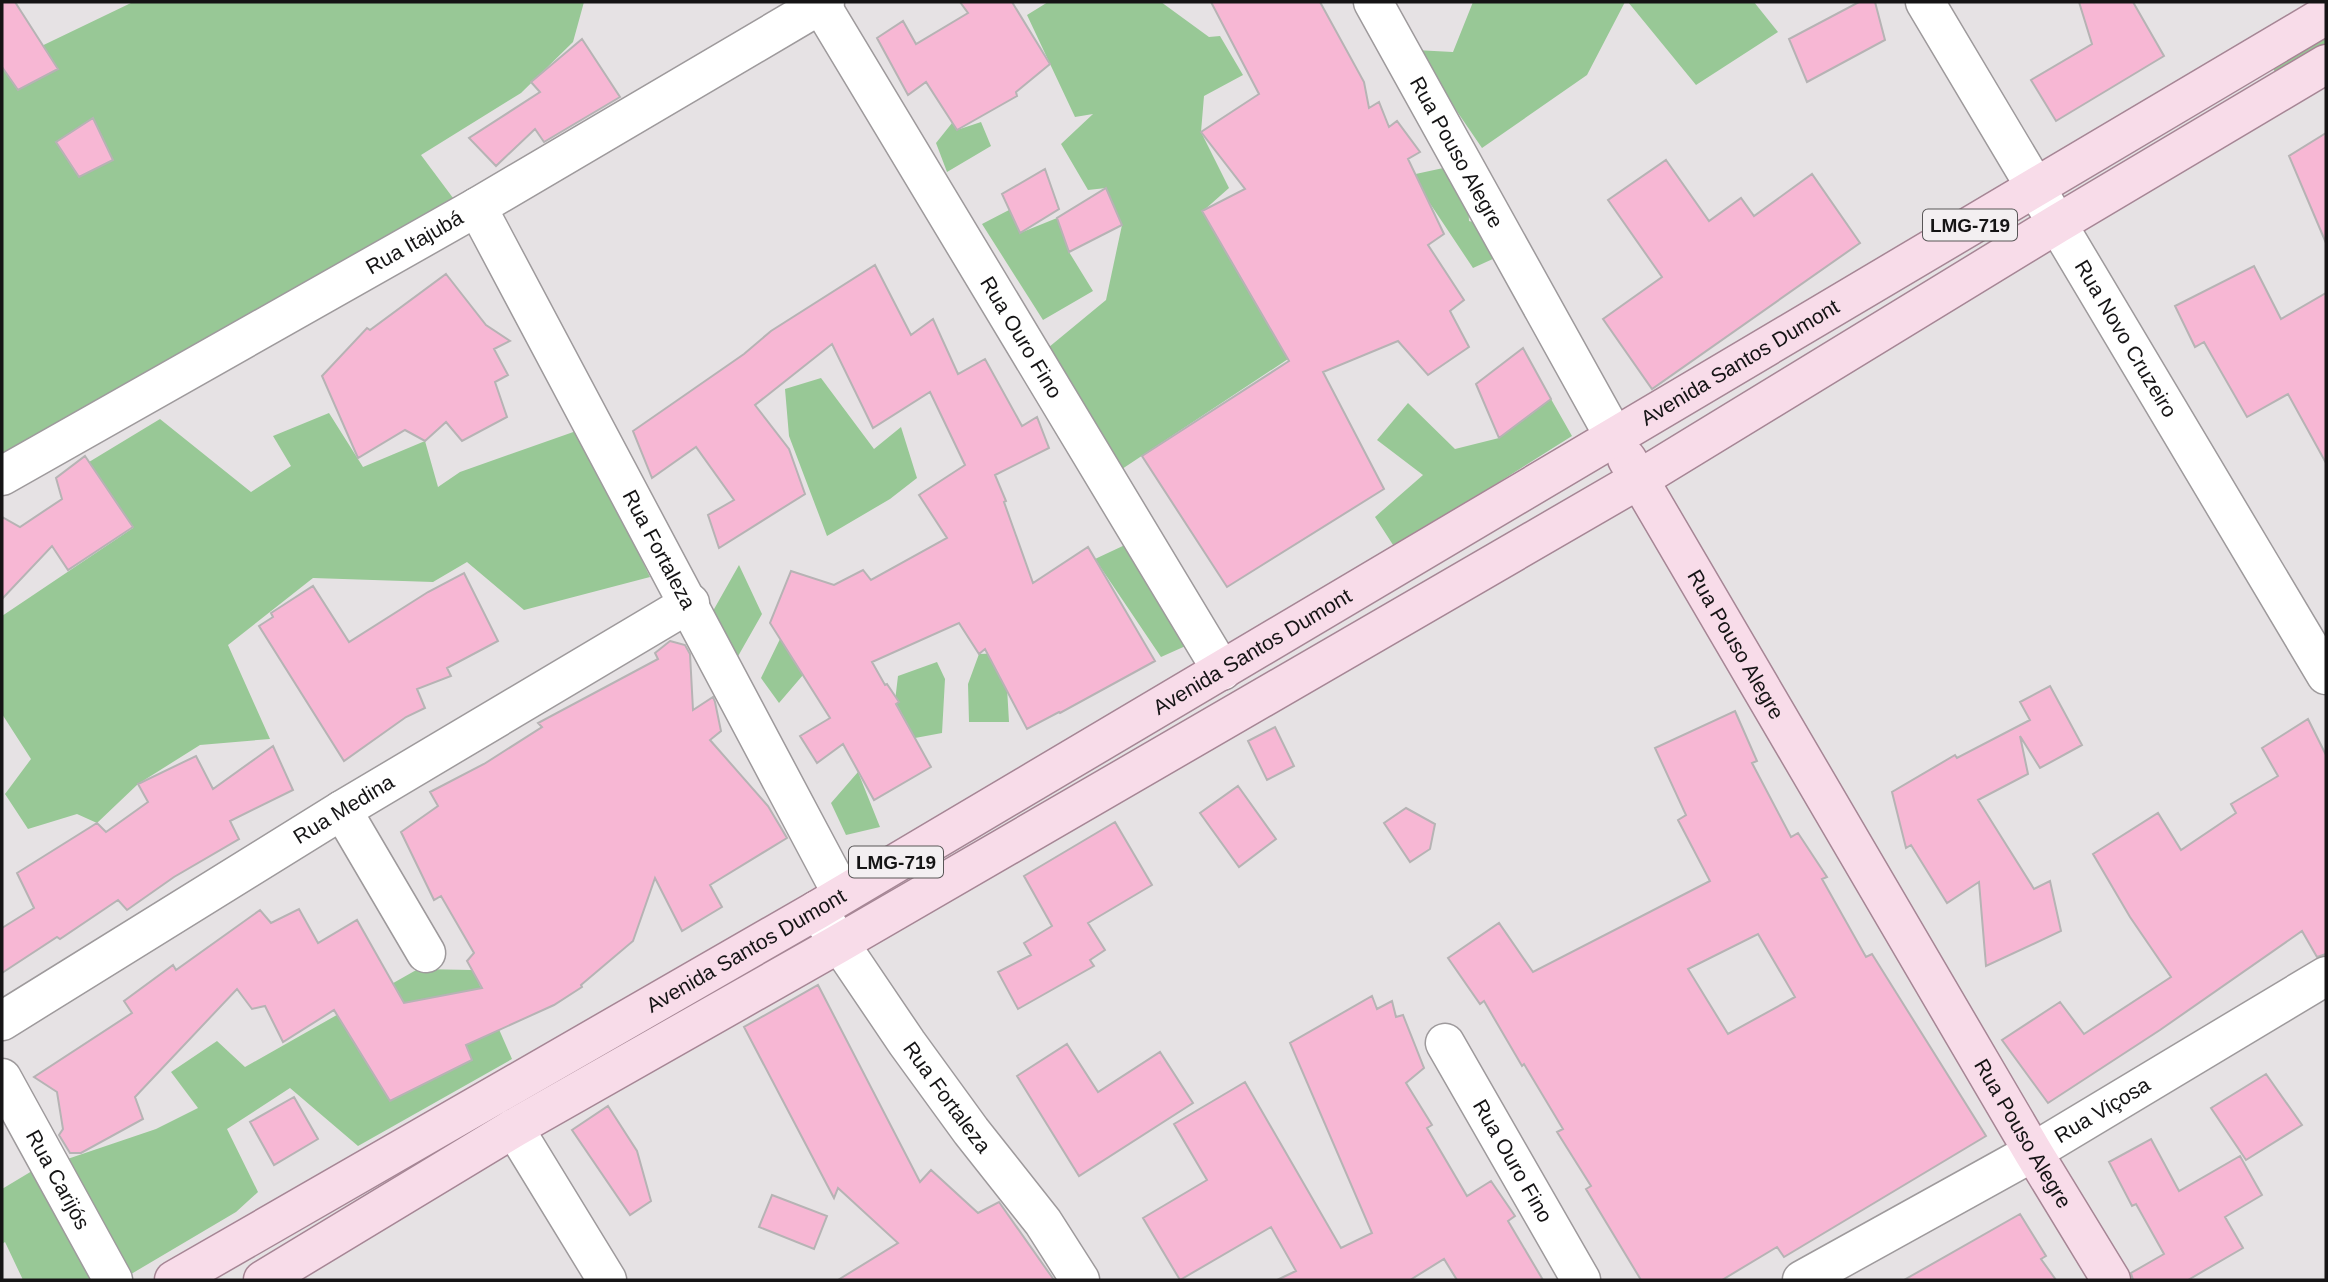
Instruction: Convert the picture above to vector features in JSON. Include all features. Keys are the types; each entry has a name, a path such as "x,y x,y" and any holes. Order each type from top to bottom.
{"main road":[{"name":"Avenida Santos Dumont","path":"174,1280 830,902 2326,15"},
{"name":"Avenida Santos Dumont","path":"262,1280 514,1128 838,944 1638,480 2057,224 2326,64"},
{"name":"Rua Pouso Alegre","path":"1615,438 2033,1152 2111,1280"}],"street":[{"name":"Rua Pouso Alegre","path":"1373,2 1615,438"},
{"name":"Rua Novo Cruzeiro","path":"1925,2 2326,675"},
{"name":"Rua Itajubá","path":"2,476 477,207 823,3"},
{"name":"Rua Ouro Fino","path":"823,3 1222,671"},
{"name":"Rua Fortaleza","path":"477,207 690,603 830,902 838,944 971,1131 1043,1222 1080,1280"},
{"name":"Rua Medina","path":"2,1021 342,810 690,603"},
{"path":"342,810 426,953"},
{"name":"Rua Viçosa","path":"1802,1280 2033,1152 2326,976"},
{"name":"Rua Ouro Fino","path":"1445,1043 1581,1280"},
{"name":"Rua Carijós","path":"2,1078 113,1280"},
{"path":"514,1128 607,1280"}],"green space":[{"path":"133,2 584,2 573,42 521,93 421,155 459,206 2,461 2,65"},
{"path":"1048,2 1161,2 1209,37 1220,36 1243,75 1204,96 1201,132 1229,188 1203,211 1288,359 1116,473 1043,352 1106,300 1122,225 1106,188 1088,190 1061,144 1093,114 1075,117 1027,15"},
{"path":"1473,2 1625,2 1587,75 1482,148 1415,50 1453,52"},
{"path":"1628,2 1754,2 1778,32 1696,85"},
{"path":"2326,35 2326,50 2277,79 2273,67"},
{"path":"981,122 991,146 947,172 936,143 952,123 957,130"},
{"path":"1448,167 1468,201 1469,221 1488,226 1495,258 1473,268 1411,175"},
{"path":"1009,210 1020,233 1057,218 1069,252 1093,291 1043,320 982,224"},
{"path":"821,378 874,449 901,427 917,478 890,499 827,536 789,436 785,389"},
{"path":"1551,399 1572,436 1395,548 1375,517 1423,475 1377,440 1408,403 1455,449 1499,438"},
{"path":"329,413 363,467 425,441 438,487 460,472 579,430 650,577 524,610 467,562 433,582 313,578 228,645 270,739 200,745 138,784 97,823 77,814 28,829 5,794 31,759 2,714 2,616 133,528 89,462 160,419 251,492 291,466 273,436"},
{"path":"1142,537 1190,644 1161,657 1095,559"},
{"path":"739,565 762,614 737,658 709,618"},
{"path":"780,639 803,675 779,703 761,678"},
{"path":"1005,653 1009,722 969,722 968,684 979,654"},
{"path":"937,662 945,679 942,733 915,738 895,701 898,676"},
{"path":"858,772 880,827 846,835 831,803"},
{"path":"418,969 473,970 512,1059 358,1146 290,1088 227,1129 258,1192 236,1212 121,1280 23,1280 5,1242 2,1244 2,1189 32,1171 156,1129 198,1108 171,1072 217,1041 245,1067"}],"building":[{"path":"2,2 15,2 58,69 18,90 2,67"},
{"path":"960,2 1012,2 1050,64 1016,92 1017,96 957,130 926,82 908,95 877,38 903,21 916,44 968,13"},
{"path":"1211,2 1320,2 1364,82 1369,108 1379,102 1389,127 1397,121 1420,152 1408,159 1444,234 1428,245 1464,300 1450,311 1469,347 1428,375 1398,341 1323,372 1384,489 1227,587 1142,456 1289,361 1202,211 1245,189 1201,132 1259,94"},
{"path":"1859,2 1875,2 1885,40 1807,82 1789,39"},
{"path":"2079,2 2133,2 2164,56 2056,121 2031,80 2092,44"},
{"path":"582,39 620,97 544,142 535,129 496,166 469,138 540,92 531,82"},
{"path":"93,118 113,160 79,177 56,142"},
{"path":"2326,133 2326,243 2289,156"},
{"path":"1666,160 1709,221 1741,198 1754,216 1812,174 1860,243 1652,389 1603,319 1662,277 1608,200"},
{"path":"1045,169 1059,209 1020,233 1002,194"},
{"path":"1106,188 1122,225 1069,252 1057,218"},
{"path":"875,265 911,335 933,319 958,374 985,359 1022,426 1037,417 1049,448 995,475 1033,583 1088,547 1155,661 1027,729 985,649 979,654 959,623 872,662 899,702 896,704 931,767 874,800 843,744 817,763 800,736 830,718 770,623 791,571 834,585 863,570 871,580 947,538 919,495 965,465 930,392 873,428 832,344 755,405 789,449 805,494 719,548 708,515 734,500 696,447 652,478 633,431 744,354 771,331"},
{"path":"2254,266 2281,319 2326,293 2326,463 2288,394 2247,417 2204,342 2195,347 2175,306"},
{"path":"446,274 486,325 510,341 494,349 508,375 495,382 507,417 462,441 446,422 425,441 405,430 358,458 322,376 367,328 370,330"},
{"path":"1523,348 1551,399 1499,438 1476,384"},
{"path":"85,456 133,527 68,570 52,546 2,599 2,517 20,527 62,499 56,478"},
{"path":"464,573 498,641 447,668 451,676 417,689 425,708 406,717 344,761 259,626 273,617 271,613 313,586 349,642 428,592"},
{"path":"670,641 685,645 690,654 693,710 713,697 721,731 710,740 768,806 787,838 710,885 722,907 682,931 655,878 633,941 581,985 582,987 554,1005 466,1045 472,1060 390,1101 334,1010 283,1042 265,1006 252,1009 237,989 135,1097 143,1119 81,1153 70,1153 59,1135 63,1129 57,1092 34,1077 132,1013 124,1001 173,965 176,970 260,910 271,923 299,909 318,943 357,920 404,1003 482,988 467,961 474,953 441,896 434,900 401,832 438,806 430,792 484,764 542,727 538,723 658,659 655,653"},
{"path":"2050,686 2082,745 2040,768 2020,736 2028,774 1978,800 2034,889 2050,881 2061,931 1986,966 1979,882 1947,903 1911,845 1906,848 1892,792 1955,755 1957,758 2030,720 2020,702"},
{"path":"1735,711 1757,761 1752,763 1791,837 1798,833 1827,877 1822,879 1866,957 1872,954 1986,1136 1784,1257 1777,1247 1722,1280 1641,1280 1586,1189 1591,1186 1557,1132 1563,1129 1484,1001 1480,1004 1448,958 1499,923 1533,972 1710,881 1678,820 1686,815 1655,748","holes":["1758,934 1795,997 1728,1034 1688,969"]},
{"path":"2308,719 2326,755 2326,954 2317,957 2302,931 2160,1030 2048,1103 2002,1040 2060,1002 2084,1034 2171,977 2130,917 2093,854 2158,813 2181,850 2236,813 2231,804 2278,776 2262,748"},
{"path":"1275,727 1294,766 1267,780 1248,741"},
{"path":"273,746 293,790 230,821 239,839 174,877 127,910 118,900 60,939 57,937 2,973 2,928 34,908 17,873 97,823 106,832 148,802 138,784 196,756 213,789"},
{"path":"1238,786 1276,839 1239,867 1200,813"},
{"path":"1406,808 1435,824 1430,849 1410,862 1384,823"},
{"path":"1115,822 1152,885 1088,923 1105,950 1090,960 1094,966 1018,1009 998,972 1031,955 1024,943 1052,926 1024,876"},
{"path":"818,985 920,1182 931,1170 978,1213 999,1202 1054,1280 838,1280 898,1243 838,1188 834,1198 744,1027"},
{"path":"1372,996 1377,1009 1392,1001 1396,1017 1403,1015 1424,1068 1406,1083 1432,1125 1427,1128 1467,1196 1491,1181 1515,1216 1508,1221 1543,1280 1457,1280 1444,1259 1410,1280 1277,1280 1296,1271 1271,1227 1180,1280 1143,1218 1207,1180 1174,1124 1245,1082 1341,1248 1372,1233 1290,1043"},
{"path":"1067,1044 1098,1092 1160,1052 1193,1103 1079,1176 1017,1076"},
{"path":"2266,1074 2302,1125 2246,1160 2211,1108"},
{"path":"294,1097 318,1139 274,1165 250,1122"},
{"path":"608,1106 637,1151 651,1201 630,1215 572,1130"},
{"path":"2151,1139 2179,1191 2240,1156 2262,1195 2225,1217 2243,1248 2188,1280 2133,1280 2131,1273 2164,1254 2136,1204 2132,1206 2109,1162"},
{"path":"772,1195 827,1216 814,1249 759,1227"},
{"path":"2020,1214 2046,1256 2041,1259 2056,1280 1904,1280"}]}
